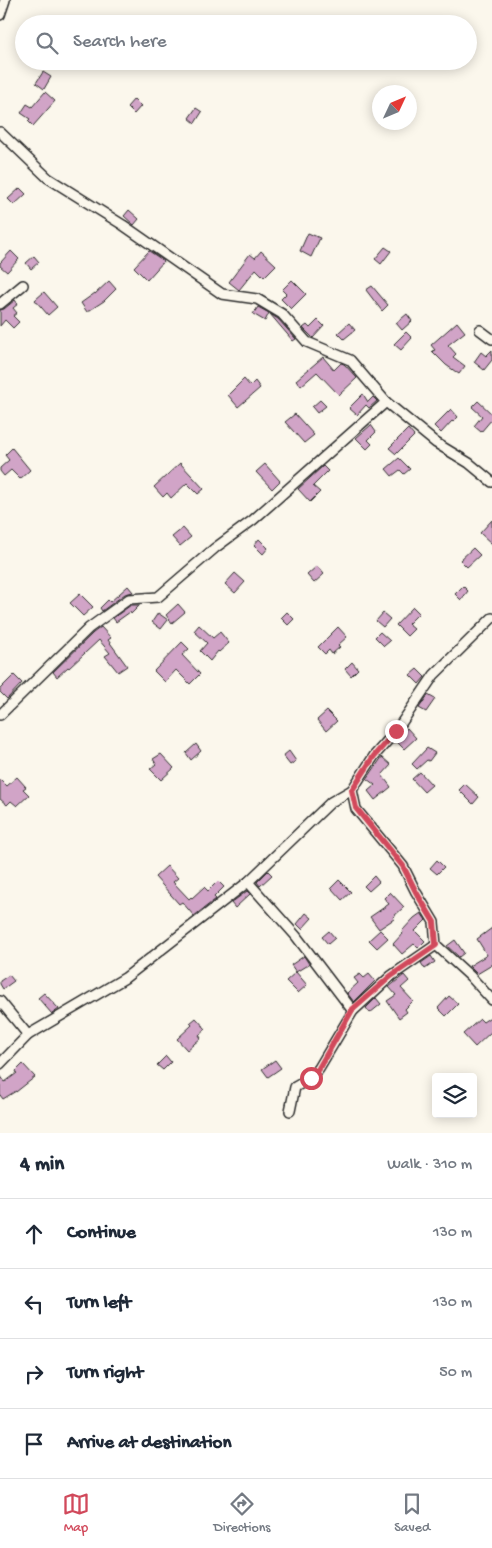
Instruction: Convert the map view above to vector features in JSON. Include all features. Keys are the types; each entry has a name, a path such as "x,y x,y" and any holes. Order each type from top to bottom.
{"street":[{"path":"0,16 5,0"},
{"path":"0,132 48,178 123,225 222,294 257,299 282,314 307,342 350,360 386,402 436,443 469,463 492,482"},
{"path":"0,304 24,285"},
{"path":"480,330 492,339"},
{"path":"0,715 89,628 129,599 158,597 215,548 252,520 386,402"},
{"path":"0,1064 28,1035 125,978 248,882 331,802 352,790 374,756 396,731 434,675 492,618"},
{"path":"352,790 356,808 403,866 434,922 436,945 470,976 492,1000"},
{"path":"248,882 296,936 352,1010"},
{"path":"290,1112 295,1087 311,1078 319,1068 352,1010 391,976 436,945"},
{"path":"0,1000 28,1035"}],"building":[{"path":"43,72 51,77 44,89 36,83"},
{"path":"45,92 55,101 33,126 28,121 30,119 21,113 27,104 32,107"},
{"path":"134,99 141,106 134,114 127,107"},
{"path":"196,108 202,112 195,123 189,118"},
{"path":"20,188 26,194 14,205 8,199"},
{"path":"129,210 139,219 134,225 124,216"},
{"path":"308,233 320,238 311,257 300,251"},
{"path":"385,247 391,251 381,264 375,259"},
{"path":"11,251 19,259 7,272 0,266 0,263"},
{"path":"149,251 164,261 147,280 134,267"},
{"path":"261,251 276,265 264,277 256,269 239,290 229,282 250,254 255,258"},
{"path":"34,256 39,262 31,269 26,263"},
{"path":"292,280 306,294 291,309 281,299 286,294 282,290"},
{"path":"109,281 116,289 104,301 87,312 81,303 95,294"},
{"path":"372,286 388,305 382,311 366,290"},
{"path":"44,292 57,307 48,315 35,300"},
{"path":"15,300 18,304 13,308 17,313 13,316 19,322 13,328 5,320 0,326 0,310"},
{"path":"258,307 269,313 265,321 253,314"},
{"path":"270,314 278,319 296,339 293,341"},
{"path":"407,314 412,321 402,330 396,323"},
{"path":"318,320 324,326 313,338 303,328 307,325 310,328"},
{"path":"457,322 465,332 448,345 456,354 453,357 465,366 459,374 446,365 432,351 435,350 431,345"},
{"path":"349,323 355,330 344,339 338,333"},
{"path":"406,332 412,338 401,350 394,344"},
{"path":"492,350 492,360 484,370 474,362 481,352 486,356"},
{"path":"323,357 334,370 341,363 344,364 357,378 339,395 317,372 301,386 296,380"},
{"path":"244,379 250,386 255,381 260,388 238,407 228,395"},
{"path":"363,394 368,402 373,397 377,401 369,408 366,405 357,415 349,408"},
{"path":"320,400 326,406 317,413 312,407"},
{"path":"478,401 492,414 492,419 481,432 474,426 482,416 472,407"},
{"path":"451,409 458,417 441,433 434,426"},
{"path":"295,414 314,435 304,443 285,422"},
{"path":"371,425 376,432 368,440 372,444 367,449 356,438"},
{"path":"408,429 414,436 396,454 389,448"},
{"path":"12,448 30,470 20,479 11,470 4,476 0,471 0,468 9,460 5,455"},
{"path":"399,458 410,469 404,474 400,470 392,476 386,469"},
{"path":"180,463 204,489 198,494 187,483 171,498 167,493 163,497 154,487"},
{"path":"265,464 280,481 272,489 256,472"},
{"path":"323,466 328,471 313,486 320,492 310,502 298,489"},
{"path":"492,520 492,544 480,533"},
{"path":"183,528 191,537 180,546 172,537"},
{"path":"259,539 268,548 263,554 254,545"},
{"path":"473,548 480,555 467,567 460,560"},
{"path":"317,566 324,574 314,583 307,575"},
{"path":"235,573 245,582 235,593 225,584"},
{"path":"128,586 133,592 125,594 102,611 100,608 108,600 110,602"},
{"path":"463,586 468,591 461,600 455,594"},
{"path":"80,594 93,607 83,616 70,603"},
{"path":"178,604 185,612 172,623 166,615"},
{"path":"131,605 140,605 131,614 130,612 116,622 113,618"},
{"path":"413,607 419,613 408,624 414,629 407,636 396,625"},
{"path":"287,612 294,619 288,625 281,618"},
{"path":"158,613 168,620 161,629 152,622"},
{"path":"383,613 390,619 383,627 376,621"},
{"path":"199,625 213,638 220,632 229,643 218,651 210,661 200,651 207,643 194,631"},
{"path":"101,627 111,638 108,640 127,666 118,672 105,656 110,653 99,640 57,677 53,672"},
{"path":"338,627 347,637 332,654 329,650 325,654 318,647"},
{"path":"380,632 390,641 384,646 375,637"},
{"path":"182,642 189,649 182,655 200,674 190,684 176,670 165,682 154,671"},
{"path":"352,662 358,669 351,676 345,669"},
{"path":"417,669 425,677 419,684 410,675"},
{"path":"14,675 22,683 7,699 0,692 0,689"},
{"path":"428,695 435,699 426,712 419,708"},
{"path":"327,711 337,721 326,731 317,720"},
{"path":"407,728 416,738 404,749 396,741"},
{"path":"196,744 201,751 191,760 186,753"},
{"path":"427,748 435,753 429,761 427,760 417,769 412,764"},
{"path":"289,751 296,761 290,765 283,756"},
{"path":"161,754 174,768 161,780 150,769 156,764 153,759"},
{"path":"382,757 391,765 382,775 391,787 375,800 368,791 375,785 367,779"},
{"path":"420,772 432,785 424,792 412,779"},
{"path":"17,777 26,787 23,789 29,795 17,806 11,801 7,805 0,799 0,779 7,786"},
{"path":"465,784 479,797 473,804 459,790"},
{"path":"437,860 444,867 437,874 430,868"},
{"path":"167,866 178,878 173,882 189,899 204,887 208,891 218,881 224,887 214,897 216,899 194,916 182,902 179,904 155,877"},
{"path":"268,871 272,875 260,886 257,882"},
{"path":"374,876 379,882 369,891 364,886"},
{"path":"339,880 351,892 342,900 331,888"},
{"path":"247,891 250,894 235,908 231,903"},
{"path":"390,892 404,907 393,917 394,919 379,929 370,917 389,904 384,898"},
{"path":"306,913 312,918 302,929 297,924"},
{"path":"421,913 426,920 415,931 425,941 418,948 414,944 402,954 393,944 403,933 402,931"},
{"path":"492,928 492,965 477,974 469,966 487,955 477,939"},
{"path":"380,930 388,938 377,948 369,940"},
{"path":"329,931 335,938 328,944 322,937"},
{"path":"455,940 464,953 459,957 447,946"},
{"path":"304,956 309,964 296,972 291,965"},
{"path":"431,956 435,962 425,969 421,963"},
{"path":"296,972 307,985 298,993 286,981"},
{"path":"360,974 364,978 369,974 375,981 354,1002 347,993 358,983 354,978"},
{"path":"9,975 14,981 3,989 0,981"},
{"path":"404,975 409,981 401,988 413,1001 405,1009 407,1012 399,1018 387,1001 396,995 389,987"},
{"path":"44,993 59,1009 52,1014 38,998"},
{"path":"449,996 458,1004 446,1016 438,1008"},
{"path":"376,998 381,1004 370,1013 366,1008"},
{"path":"492,1016 492,1031 475,1047 463,1034 480,1019 483,1022"},
{"path":"196,1018 206,1029 199,1035 201,1038 187,1050 177,1039 192,1025 190,1023"},
{"path":"166,1056 171,1062 163,1070 157,1065"},
{"path":"275,1060 281,1068 268,1077 262,1069"},
{"path":"23,1064 35,1077 16,1092 3,1099 0,1095 0,1075 5,1082 17,1073 16,1071"}],"route":[{"path":"311,1078 319,1068 352,1010 391,976 436,945 434,922 403,866 356,808 352,790 374,756 396,731"}]}
